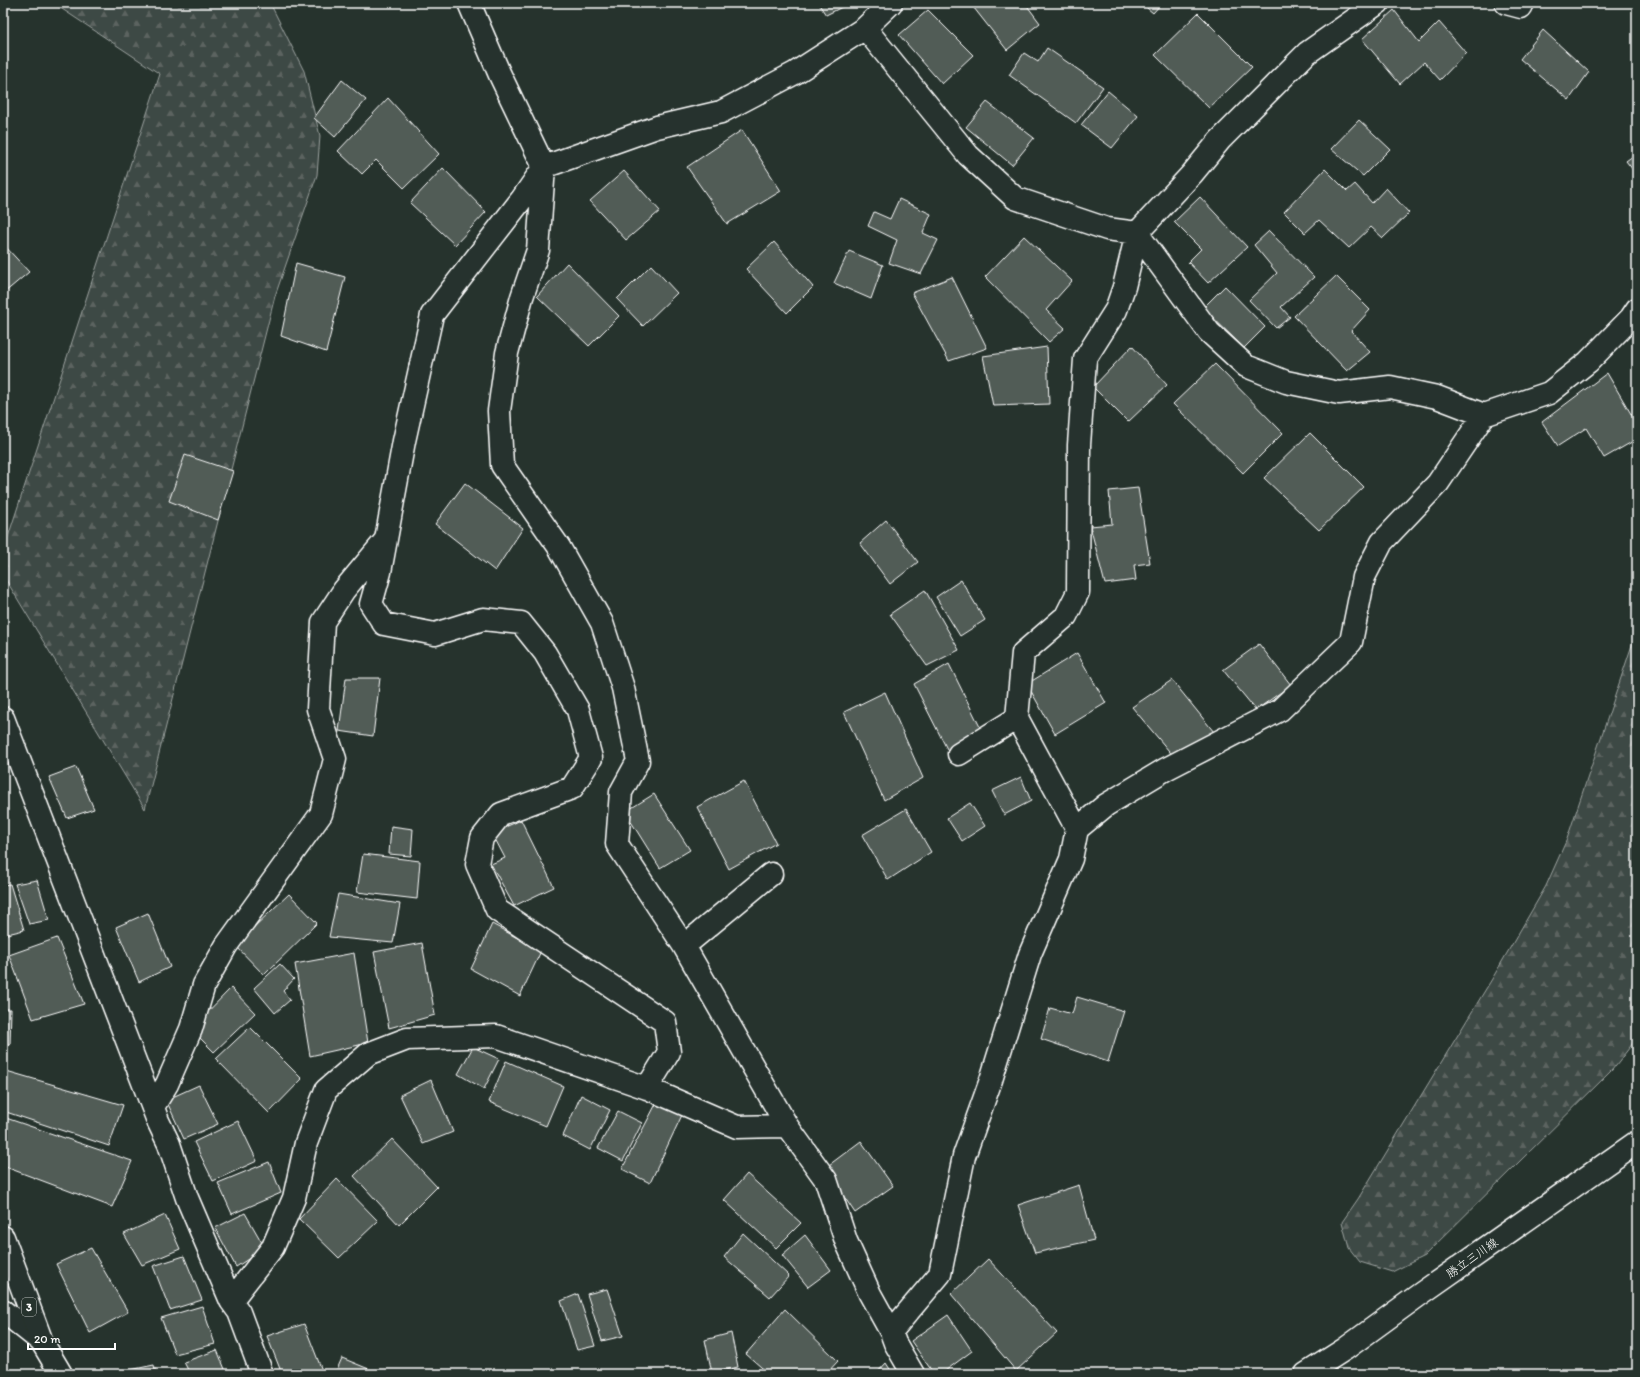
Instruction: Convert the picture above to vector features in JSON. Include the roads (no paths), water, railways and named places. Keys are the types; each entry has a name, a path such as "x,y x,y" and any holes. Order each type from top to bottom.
{"street":[{"path":"469,3 500,75 544,167 538,250 522,297 507,353 499,411 502,465 559,547 602,623 623,688 638,761 621,792 617,844 684,946 787,1126 826,1180 846,1241 870,1294 914,1374"},
{"path":"647,1088 669,1052 665,1022 497,910 478,864 482,838 501,814 572,788 591,758 578,710 545,653 521,623 483,619 435,634 384,624 371,604 387,540 404,441 432,314 522,199 544,167 658,127 721,112 795,73 865,28 891,3"},
{"path":"1077,829 1017,718 1023,653 1066,616 1078,592 1079,445 1086,359 1116,310 1124,287 1137,232 1192,174 1220,140 1307,53 1378,3"},
{"path":"1506,3 1521,8 1523,3"},
{"path":"865,28 968,155 1015,198 1107,229 1137,232 1209,332 1246,366 1286,382 1339,393 1390,387 1437,397 1484,415"},
{"path":"891,1332 940,1274 964,1156 991,1080 1030,954 1071,859 1077,829 1106,805 1146,781 1280,710 1351,642 1364,577 1382,542 1438,483 1484,415 1549,393 1588,362 1631,318 1637,309"},
{"path":"153,1108 167,1084 191,1029 204,985 211,972 226,946 321,814 335,759 318,709 323,622 344,590 387,540"},
{"path":"3,718 158,1121 169,1144 187,1198 231,1301 238,1312 262,1374"},
{"path":"959,754 1017,718"},
{"path":"684,946 771,874"},
{"path":"231,1301 273,1247 294,1198 306,1143 326,1090 368,1054 407,1039 496,1036 647,1088 737,1127 787,1126"},
{"name":"勝立三川線","path":"1306,1374 1344,1349 1418,1295 1637,1142"},
{"name":"3","path":"3,1237 42,1342 61,1374"},
{"path":"3,1311 42,1342"}]}
